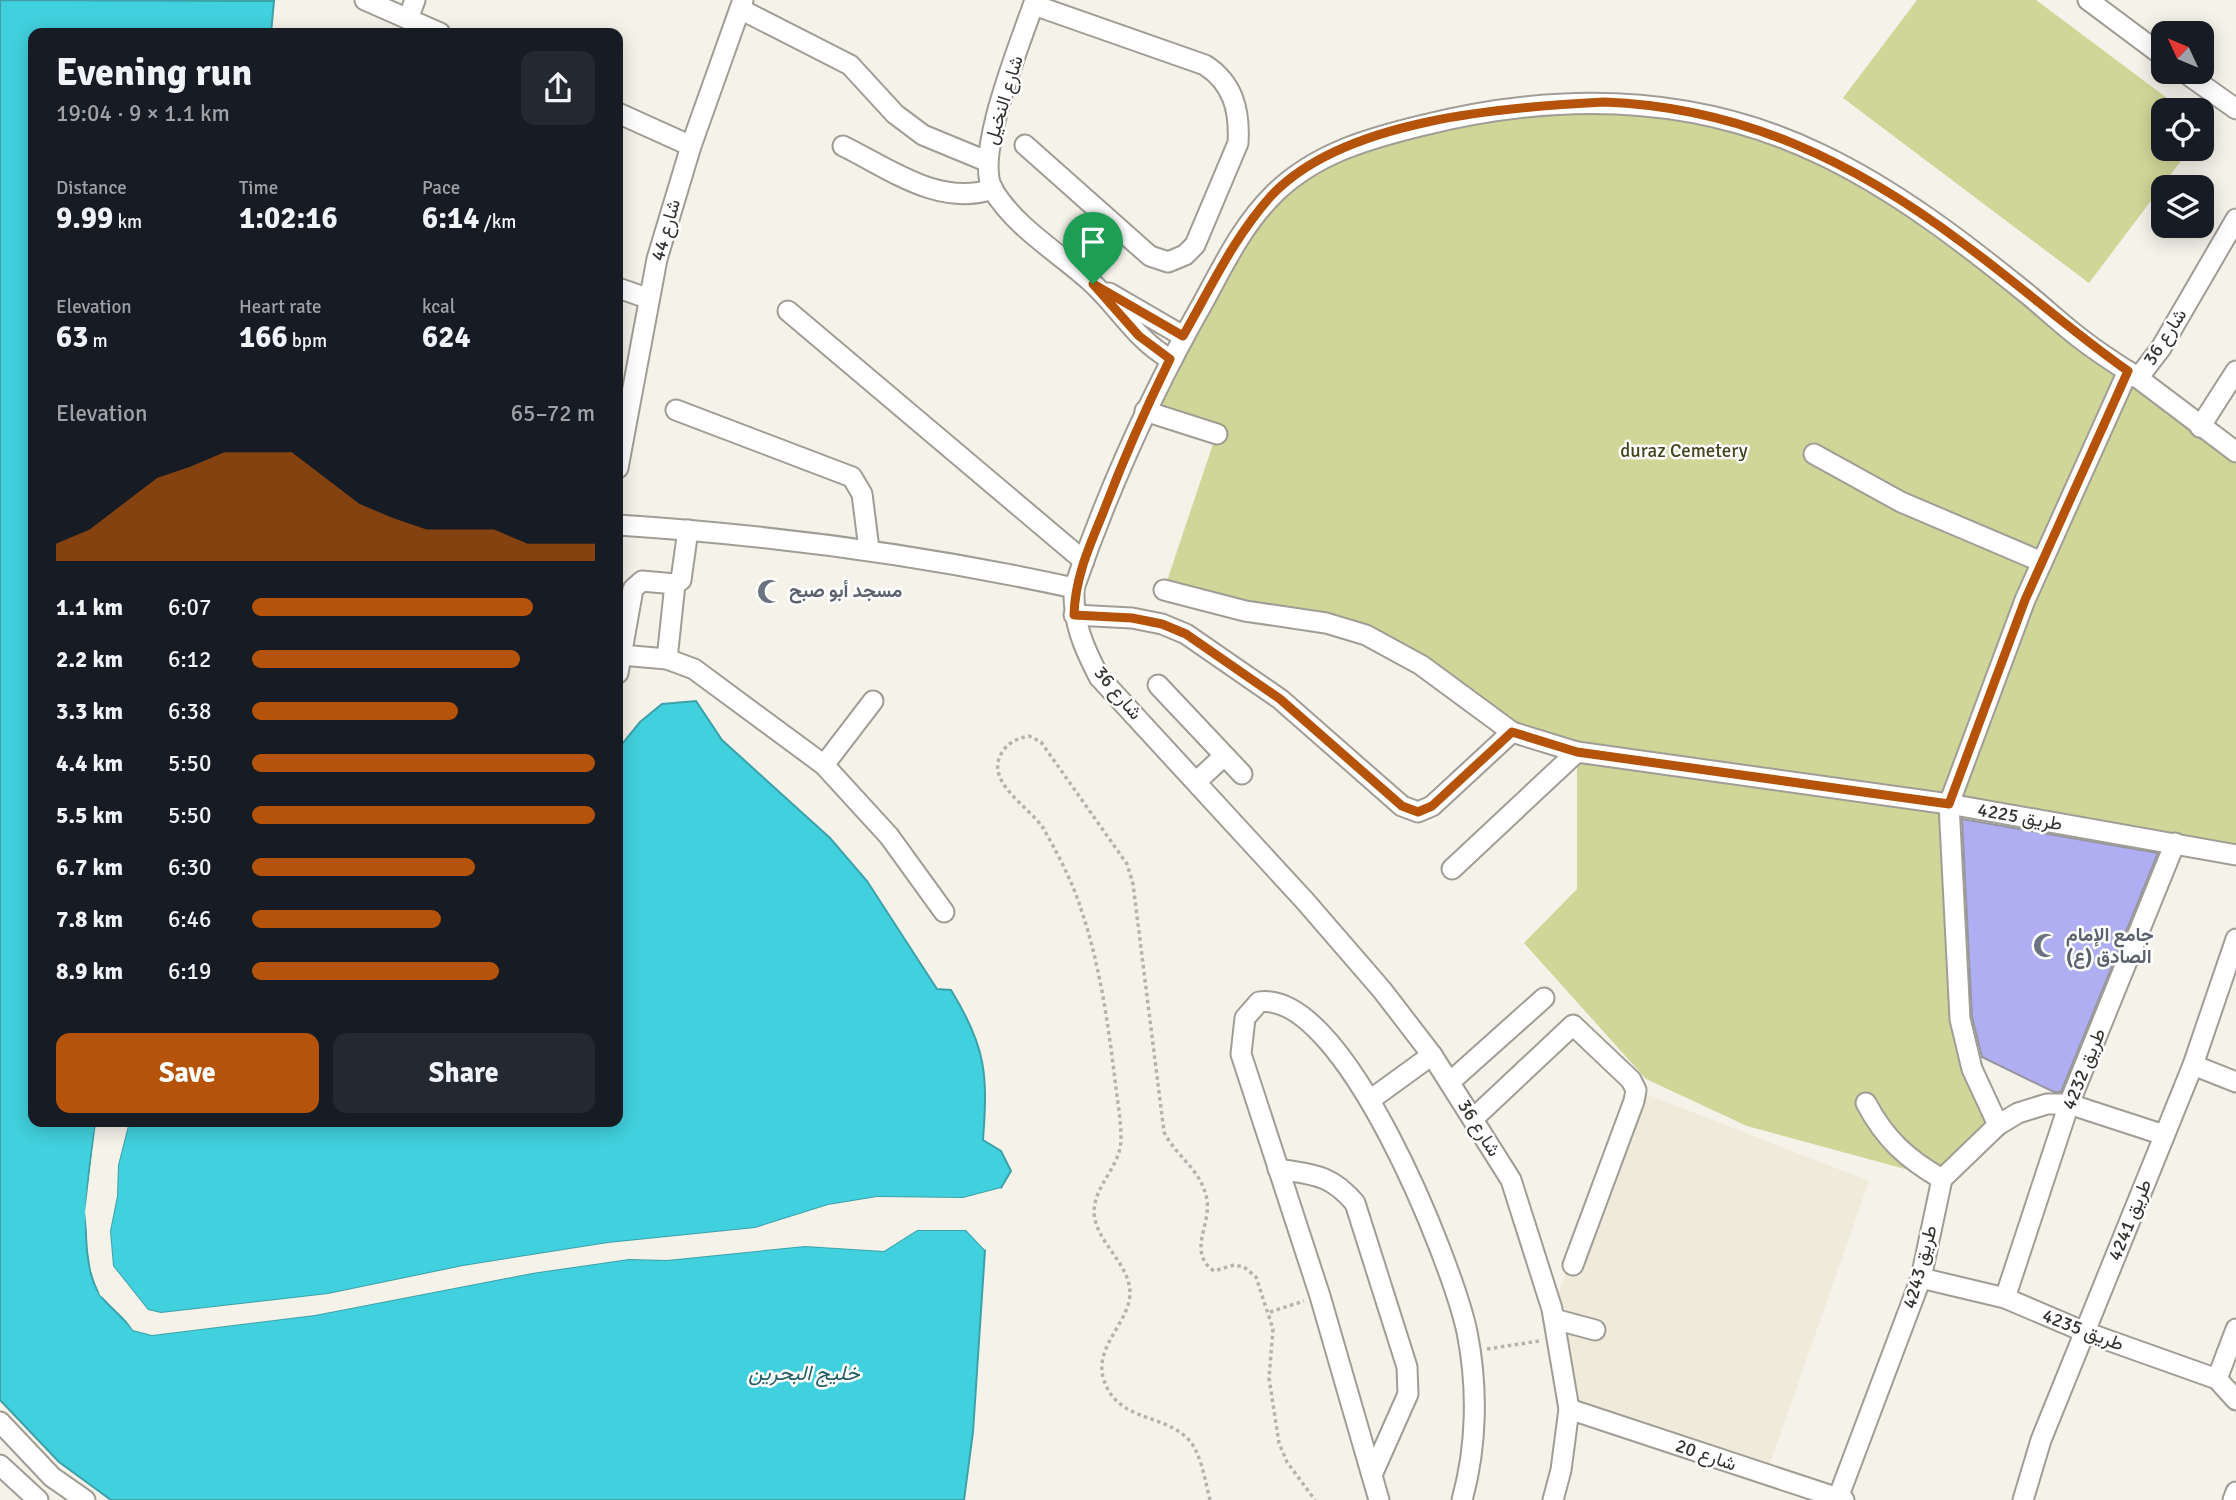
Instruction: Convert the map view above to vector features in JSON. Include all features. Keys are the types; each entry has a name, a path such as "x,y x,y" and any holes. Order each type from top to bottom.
{"street":[{"path":"365,0 429,28"},
{"path":"408,19 415,0"},
{"path":"2088,0 2151,47"},
{"path":"1025,145 1150,256 1168,262 1185,256 1195,245 1238,143 1238,108 1224,81 1205,65 1035,2"},
{"name":"شارع النخيل","path":"1035,2 992,131 986,174 993,189 1026,226 1093,284 1139,336 1170,359"},
{"path":"742,5 850,65 895,114 923,135 986,161"},
{"name":"شارع 44","path":"623,439 647,298 691,146 742,5"},
{"path":"2201,84 2236,109"},
{"name":"شارع 36","path":"1553,1500 1561,1470 1569,1409 1556,1329 1511,1180 1432,1055 1382,990 1305,901 1099,677 1080,640 1074,615 1074,588 1145,411 1170,359 1242,233 1272,196 1292,177 1345,147 1468,114 1604,102 1676,108 1734,121 1821,154 1892,195 1963,243 2086,344 2133,374 2161,348 2236,219"},
{"path":"623,115 691,146"},
{"path":"843,146 934,191 970,195 993,189"},
{"name":"شارع النخيل","path":"1093,284 1183,336"},
{"path":"623,290 647,298"},
{"path":"788,311 1084,561"},
{"path":"2200,427 2236,371"},
{"path":"1998,1125 1972,1069 1960,1019 1949,804 1998,668 2042,562 2133,374 2236,452"},
{"path":"676,410 852,477 862,494 869,550"},
{"path":"1145,411 1217,434"},
{"path":"1814,454 1901,502 2042,562"},
{"path":"623,526 688,530 869,550 972,566 1074,588"},
{"path":"667,659 675,584 682,577 688,530"},
{"path":"623,644 635,585 642,581 675,584"},
{"name":"طريق 4225","path":"1164,590 1245,611 1326,623 1366,635 1421,665 1512,732 1577,752 1949,804 2236,855"},
{"path":"1074,615 1132,618 1162,624 1186,634 1280,699 1402,806 1418,812 1432,806 1512,732"},
{"path":"623,664 667,659 707,676 824,765 889,836 944,912"},
{"path":"1158,685 1242,774"},
{"path":"824,765 873,701"},
{"path":"1451,869 1577,752"},
{"path":"1196,782 1224,756"},
{"name":"طريق 4232","path":"2005,1298 2069,1104 2175,844"},
{"name":"طريق 4241","path":"2023,1500 2041,1440 2193,1065 2236,939"},
{"path":"1450,1082 1544,998"},
{"path":"1380,1500 1320,1296 1241,1054 1241,1030 1245,1018 1259,1002 1273,999 1291,1007 1337,1052 1370,1100 1432,1221 1446,1258 1470,1351 1475,1407 1472,1448 1462,1500"},
{"path":"1474,1118 1573,1025 1631,1080 1636,1090 1634,1101 1573,1265"},
{"path":"1370,1100 1432,1055"},
{"path":"2193,1065 2236,1082"},
{"path":"1866,1103 1878,1126 1895,1146 1942,1179 1998,1125 2018,1113 2047,1104 2069,1104 2164,1135"},
{"path":"1278,1170 1319,1176 1339,1185 1355,1203 1408,1367 1408,1394 1372,1475"},
{"name":"طريق 4243","path":"1841,1499 1921,1278 1942,1179"},
{"name":"طريق 4235","path":"1921,1278 2005,1298 2085,1332 2217,1379 2236,1401"},
{"path":"1556,1329 1595,1330"},
{"path":"2217,1379 2236,1329"},
{"name":"شارع 20","path":"1569,1409 1792,1492 1841,1499"},
{"path":"0,1422 52,1477 85,1500"},
{"path":"0,1465 38,1500"},
{"path":"2233,1500 2236,1492"}],"path":[{"path":"1210,1500 1194,1448 1186,1437 1125,1408 1109,1391 1102,1375 1104,1354 1130,1297 1124,1273 1098,1226 1094,1212 1122,1140 1106,1007 1081,908 1044,830 999,778 996,766 1000,755 1007,745 1019,738 1029,736 1041,742 1128,864 1133,884 1164,1132 1171,1145 1200,1177 1208,1205 1201,1255 1206,1265 1214,1270 1234,1265 1250,1272 1256,1278 1270,1312 1273,1329 1269,1378 1279,1443 1287,1462 1314,1500"},
{"path":"1270,1312 1320,1296"},
{"path":"1470,1351 1556,1329"}],"shaded area":[{"path":"1636,1090 1869,1181 1766,1475 1569,1409 1552,1309"}],"green space":[{"path":"1917,0 2036,0 2167,98 2151,98 2151,161 2181,161 2170,175 2151,175 2151,201 2089,283 1843,98"},
{"name":"duraz Cemetery","path":"1604,102 1821,154 2236,455 2236,855 1950,805 1965,1049 1998,1125 1942,1179 1747,1126 1646,1079 1524,943 1577,889 1577,752 1512,732 1366,635 1164,590 1216,435 1145,411 1242,233 1292,177 1385,134"}],"water":[{"name":"خليج البحرين","path":"0,0 274,1 271,28 28,28 28,1127 95,1127 86,1210 88,1258 92,1278 106,1303 133,1330 152,1335 315,1315 532,1273 629,1259 667,1260 805,1246 884,1251 917,1230 966,1230 985,1250 973,1432 964,1500 111,1500 59,1462 0,1400"},
{"path":"696,701 722,740 830,838 867,881 937,989 951,990 971,1028 982,1062 985,1097 983,1140 1001,1151 1011,1171 1001,1188 963,1198 877,1197 828,1205 755,1228 608,1243 463,1266 328,1294 161,1313 148,1310 113,1266 110,1231 117,1196 118,1165 128,1127 623,1127 623,743 640,722 662,704"}],"pier":[{"path":"95,1127 99,1127 89,1212 95,1269 103,1293 122,1309 135,1327 152,1331 315,1312 531,1270 629,1255 667,1257 805,1242 883,1247 917,1226 967,1227 986,1246 985,1250 966,1230 917,1230 884,1251 805,1246 667,1260 629,1259 532,1273 315,1315 152,1335 133,1330 120,1312 100,1295 91,1270 85,1212"},
{"path":"124,1127 128,1127 118,1165 117,1196 110,1231 113,1266 148,1310 161,1313 328,1294 463,1266 608,1243 755,1228 828,1205 877,1197 963,1198 1001,1188 1000,1192 963,1202 877,1201 829,1208 755,1231 608,1246 464,1270 329,1298 160,1316 146,1312 109,1267 106,1231 114,1196 115,1165"}],"building":[{"name":"جامع الإمام الصادق (ع)","path":"1962,819 2158,853 2061,1092 2054,1092 1982,1057 1972,1017"}],"place":[{"name":"مسجد أبو صبح","path":"769,591"},
{"name":"جامع الإمام الصادق (ع)","path":"2046,946"}],"route":[{"path":"1640,103 1676,108 1745,124 1821,154 1892,195 1963,243 2086,344 2128,371 2025,600 1949,804 1577,752 1512,732 1432,806 1418,812 1402,806 1280,699 1186,634 1162,624 1132,618 1074,615 1074,588 1084,561 1135,431 1170,359 1148,345 1093,284 1183,336 1242,233 1272,196 1292,177 1345,147 1385,134 1468,114 1538,105 1640,103"}]}
